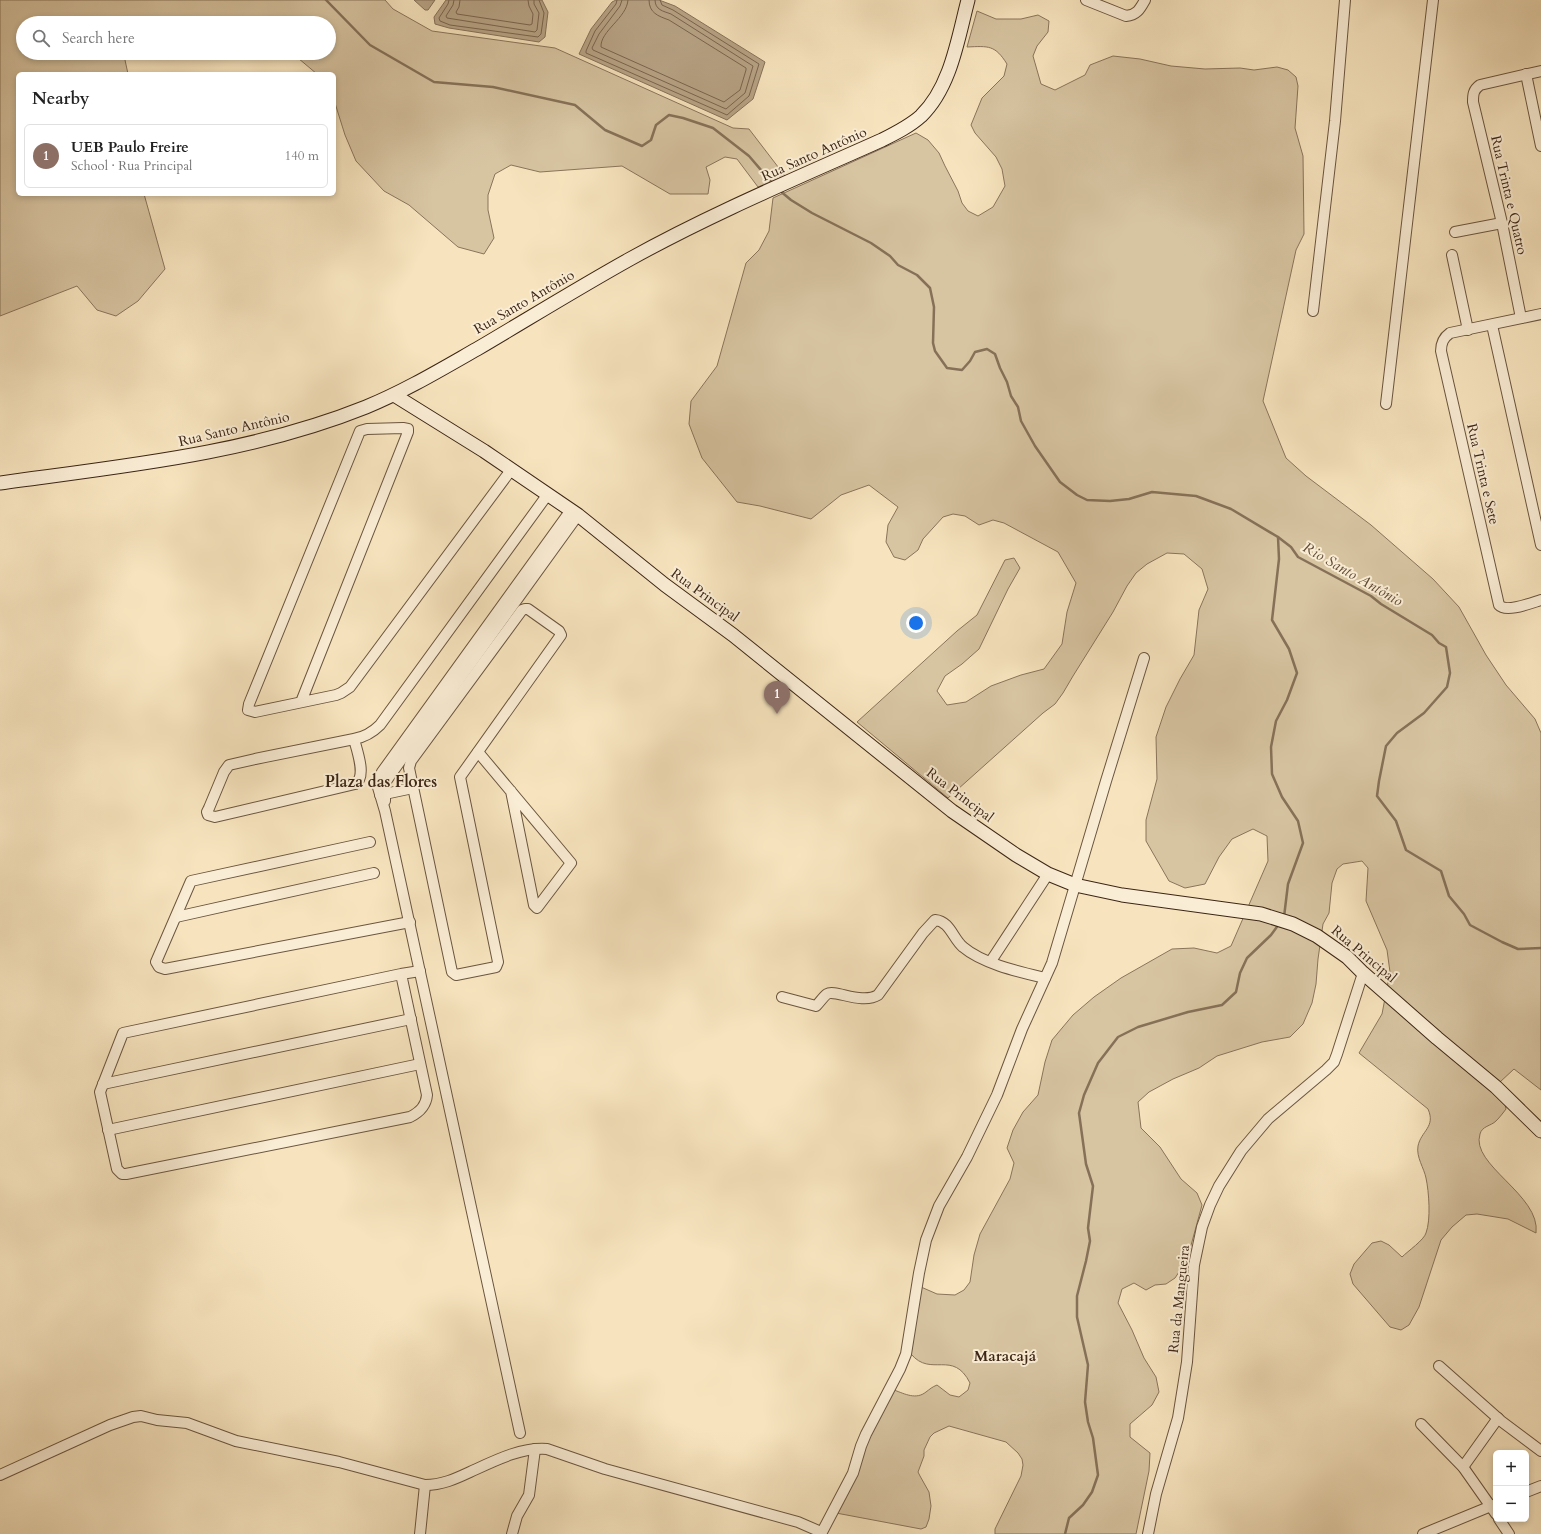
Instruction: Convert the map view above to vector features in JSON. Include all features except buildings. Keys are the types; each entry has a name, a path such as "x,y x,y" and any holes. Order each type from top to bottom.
{"street":[{"name":"Rua Santo Antônio","path":"0,483 140,465 224,449 303,429 394,395 689,227 882,140 909,126 922,115 938,93 947,74 968,0"},
{"path":"1086,0 1126,16 1133,15 1138,12 1145,0"},
{"path":"1313,311 1335,120 1345,0"},
{"path":"1386,404 1433,0"},
{"path":"1541,71 1526,74 1541,146"},
{"name":"Rua Trinta e Quatro","path":"1521,318 1502,223 1473,102 1474,91 1480,85 1526,74"},
{"path":"1455,232 1502,223"},
{"path":"1452,255 1468,330 1541,314"},
{"path":"1492,325 1541,545"},
{"name":"Rua Trinta e Sete","path":"1468,330 1450,333 1446,336 1441,345 1441,351 1498,602 1501,608 1506,609 1541,600"},
{"name":"Rua Principal","path":"394,395 575,513 659,581 732,635 952,810 1003,846 1048,874 1075,885 1122,895 1261,914 1282,920 1317,936 1347,957 1437,1038 1496,1087 1541,1131"},
{"path":"301,702 408,434 408,429 362,429 358,432 249,704 248,710 255,712 336,695 342,693 350,687 511,470"},
{"path":"354,739 362,774 360,781 356,784 215,817 208,815 207,812 224,772 229,765 354,739 363,738 380,725 548,494"},
{"path":"520,1433 382,795 385,783 390,774 575,513"},
{"path":"528,608 559,631 560,638 478,752 460,777 498,962 496,967 456,975 452,972 409,768 411,762 522,610 528,608"},
{"path":"0,1475 110,1425 133,1417 141,1416 157,1420 187,1423 236,1441 339,1462 426,1485 435,1486 521,1452 535,1449 547,1450 605,1469 798,1522 821,1533 854,1473 861,1446 866,1434 900,1370 906,1354 922,1257 932,1223 939,1206 967,1157 997,1095 1006,1075 1022,1029 1057,948 1144,658"},
{"path":"478,752 511,791 571,863 537,908 534,905 511,791"},
{"path":"382,795 413,788"},
{"path":"370,842 191,881 156,962 159,967 165,969 410,922"},
{"path":"176,917 374,873"},
{"path":"991,961 1048,874"},
{"path":"782,997 816,1006 828,994 831,993 847,997 869,998 878,995 930,924 935,920 940,920 950,928 957,942 964,948 1009,968 1045,978"},
{"path":"401,974 427,1095 426,1102 417,1113 403,1118 126,1174 122,1174 117,1169 100,1092 123,1033 401,974 420,971"},
{"name":"Rua da Mangueira","path":"1148,1534 1156,1494 1178,1418 1187,1362 1194,1265 1202,1226 1210,1205 1219,1186 1241,1151 1268,1119 1334,1062 1363,973"},
{"path":"103,1084 411,1019"},
{"path":"108,1130 420,1064"},
{"path":"1439,1366 1498,1418 1541,1451"},
{"path":"1463,1467 1498,1418"},
{"path":"1421,1424 1463,1467 1493,1507"},
{"path":"512,1534 517,1516 529,1495 535,1449"},
{"path":"420,1534 426,1485"},
{"path":"1529,1491 1541,1486"},
{"path":"1423,1534 1493,1508"},
{"path":"1501,1522 1509,1534"}],"shaded area":[{"path":"0,0 385,0 393,9 432,31 555,48 733,128 749,129 785,176 758,187 737,159 725,157 706,167 710,180 708,194 670,194 622,166 540,172 511,165 495,174 488,195 488,210 494,238 484,254 458,247 409,205 384,191 356,161 345,135 336,106 336,72 315,72 300,60 336,60 336,16 16,16 16,60 125,60 128,72 16,72 16,196 145,196 165,269 138,301 116,316 97,310 77,286 0,316"},
{"path":"977,11 996,19 1021,19 1038,15 1049,21 1048,32 1037,46 1033,56 1041,84 1055,90 1085,75 1090,65 1113,56 1140,59 1171,66 1205,69 1240,68 1254,70 1277,67 1288,70 1296,77 1298,86 1295,128 1303,156 1304,234 1296,250 1263,401 1286,458 1306,476 1371,525 1433,579 1459,607 1486,655 1506,685 1535,719 1541,733 1541,1090 1514,1069 1500,1082 1506,1109 1496,1121 1481,1131 1480,1134 1480,1146 1485,1157 1528,1206 1535,1219 1536,1233 1508,1219 1477,1214 1466,1215 1452,1227 1441,1240 1419,1307 1409,1325 1401,1330 1390,1327 1353,1284 1350,1274 1354,1264 1372,1243 1381,1241 1389,1245 1402,1257 1425,1236 1428,1227 1429,1214 1428,1191 1425,1174 1419,1158 1418,1146 1429,1125 1430,1115 1428,1109 1359,1053 1382,1014 1390,972 1387,950 1366,901 1368,868 1362,861 1343,864 1337,869 1332,883 1329,913 1323,924 1316,984 1312,1003 1303,1024 1290,1037 1262,1042 1217,1056 1199,1068 1173,1079 1149,1092 1138,1102 1141,1128 1160,1147 1181,1179 1197,1193 1202,1205 1187,1260 1175,1278 1166,1284 1155,1285 1146,1290 1134,1283 1122,1289 1118,1303 1144,1358 1156,1377 1159,1392 1152,1405 1130,1424 1130,1437 1150,1453 1149,1471 1136,1534 995,1534 995,1529 1021,1476 1023,1465 1022,1459 1006,1442 949,1426 934,1433 930,1437 924,1450 924,1456 918,1472 929,1492 931,1506 926,1527 921,1529 836,1513 864,1447 894,1390 910,1396 918,1396 937,1385 950,1395 959,1397 968,1390 970,1383 963,1373 956,1368 949,1365 926,1364 919,1361 911,1354 921,1287 937,1294 955,1295 964,1290 970,1282 974,1255 980,1234 1010,1179 1014,1163 1007,1148 1013,1130 1023,1112 1038,1095 1045,1062 1052,1040 1073,1015 1094,997 1121,978 1172,949 1194,948 1217,953 1231,946 1268,861 1267,836 1253,829 1232,839 1219,857 1205,884 1185,888 1169,881 1146,841 1146,820 1157,779 1156,737 1166,707 1194,655 1199,610 1208,589 1202,569 1184,554 1167,553 1147,564 1136,573 1055,704 948,798 857,722 957,631 977,615 1005,560 1014,558 1020,568 1008,589 979,649 945,676 937,691 947,705 966,702 991,686 1021,675 1044,669 1062,644 1067,612 1076,583 1058,552 1004,523 993,520 979,525 965,516 953,514 943,517 923,539 918,550 905,560 894,557 886,542 888,525 898,507 869,485 841,495 811,519 760,506 737,502 702,458 689,424 691,401 717,366 746,263 759,250 769,231 773,198 916,133 928,140 939,153 958,191 962,203 968,211 978,216 993,207 1005,186 1002,169 996,157 975,133 971,125 982,98 1004,76 1007,64 999,53 991,48 967,47"}],"water":[{"path":"414,0 435,0 428,10 425,10"},
{"path":"446,0 542,0 548,12 545,37 539,42 449,28 435,24 434,17"},
{"path":"616,0 659,0 675,6 765,62 753,99 727,120 579,54 591,29 612,2"}],"waterway":[{"path":"326,0 370,45 434,82 493,87 575,105 605,130 642,146 651,140 656,125 669,115 683,118 713,128 749,156 773,184"},
{"name":"Rio Santo Antônio","path":"779,190 791,200 812,213 871,243 890,256 898,265 917,275 930,288 934,307 933,343 935,351 947,368 962,370 970,361 975,352 987,349 995,354 1007,382 1011,396 1018,407 1021,421 1035,446 1060,482 1077,495 1087,500 1110,501 1129,499 1152,492 1196,496 1231,509 1278,537 1291,547 1298,557 1371,596 1381,604 1432,635 1439,643 1446,647 1450,673 1447,687 1424,713 1397,733 1386,746 1377,796 1396,821 1406,850 1441,871 1449,896 1464,914 1470,925 1518,949 1541,948"},
{"path":"1278,537 1279,559 1272,620 1289,649 1297,673 1287,700 1276,721 1271,747 1272,774 1282,797 1298,821 1303,843 1288,884 1284,917"},
{"path":"1065,1534 1069,1518 1083,1505 1092,1492 1098,1475 1093,1438 1088,1422 1085,1402 1088,1365 1077,1317 1077,1296 1090,1241 1088,1228 1093,1186 1086,1164 1079,1113 1084,1095 1098,1063 1118,1037 1138,1027 1188,1012 1222,1005 1236,992 1240,973 1247,958 1271,935 1279,924"}],"place":[{"name":"UEB Paulo Freire","path":"777,714"}],"district":[{"name":"Plaza das Flores","path":"381,782"},
{"name":"Maracajá","path":"1005,1356"}]}
